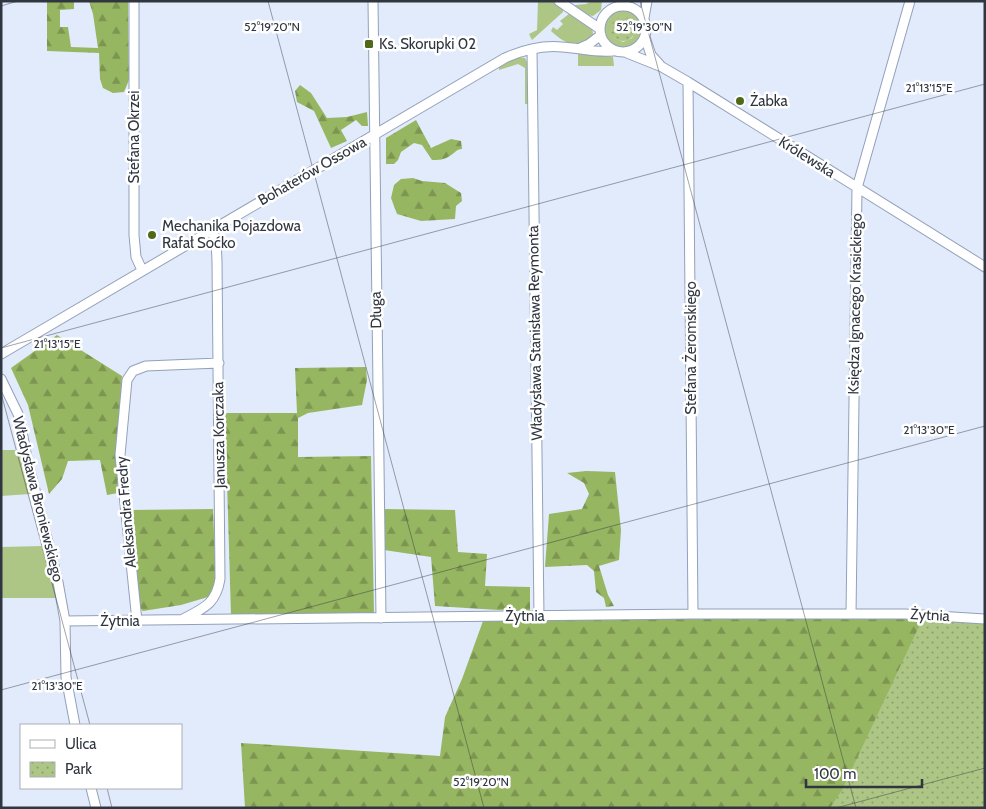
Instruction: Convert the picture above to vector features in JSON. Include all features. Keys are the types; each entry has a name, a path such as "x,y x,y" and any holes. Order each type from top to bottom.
{"street":[{"name":"Stefana Okrzei","path":"134,1 134,235 136,258 142,270"},
{"name":"Długa","path":"373,1 381,618"},
{"path":"559,1 589,20 600,32 605,44 613,51 627,53 641,45 646,37"},
{"path":"647,1 644,18 646,37 651,55 662,67"},
{"name":"Księdza Ignacego Krasickiego","path":"851,614 857,188 910,1"},
{"path":"589,20 604,17 620,3 635,8 644,18"},
{"path":"578,49 589,44 600,32 604,17"},
{"name":"Bohaterów Ossowa","path":"2,351 514,54 532,49 557,46 593,51 613,51"},
{"name":"Władysława Stanisława Reymonta","path":"532,49 539,617"},
{"name":"Królewska","path":"627,53 662,67 688,82 985,268"},
{"name":"Stefana Żeromskiego","path":"688,82 693,614"},
{"name":"Janusza Korczaka","path":"181,620 210,604 218,590 220,579 219,363 216,243 211,230"},
{"name":"Aleksandra Fredry","path":"137,621 120,455 127,380 133,371 146,366 219,363"},
{"name":"Władysława Broniewskiego","path":"1,379 19,416 23,429 27,458 58,582 65,621 66,677 76,724"},
{"name":"Żytnia","path":"65,621 693,614 904,614 985,619"},
{"path":"91,789 96,808"}],"green space":[{"path":"47,1 74,1 74,9 60,10 60,27 68,27 71,47 98,48 89,1 128,1 129,80 124,92 113,93 103,88 100,79 99,53 47,51"},
{"path":"538,1 552,1 563,8 563,12 532,40 529,34 537,30"},
{"path":"592,1 602,1 601,10 593,16 587,15 574,6 586,4"},
{"path":"620,9 632,10 639,16 642,25 641,34 637,43 631,49 622,51 607,43 604,32 605,26 615,12","holes":["623,17 632,20 636,29 632,38 623,42 615,38 611,30 615,20"]},
{"path":"570,13 592,28 592,38 575,44 565,42 551,31 553,27 557,30 563,24 560,21"},
{"path":"623,17 632,20 635,29 632,38 623,41 614,38 611,29 614,20"},
{"path":"578,53 613,57 614,66 578,66"},
{"path":"517,57 525,58 528,64 528,104 525,104 525,68 518,64 499,70 499,66"},
{"path":"300,85 311,93 327,118 347,117 367,112 368,126 362,126 356,120 341,130 347,141 331,148 314,111 297,102 295,91"},
{"path":"416,120 431,148 451,139 461,141 462,149 444,159 432,160 422,145 414,143 401,152 394,164 386,164 386,138"},
{"path":"413,178 422,181 445,183 461,193 462,201 456,206 455,219 421,221 397,214 391,198 394,185 401,179"},
{"path":"57,335 122,376 117,458 118,493 107,495 100,460 68,461 62,479 49,494 28,405 11,368"},
{"path":"366,367 367,380 362,405 308,413 298,418 298,457 371,456 374,614 231,616 225,413 297,413 295,368"},
{"path":"1,450 22,450 30,494 1,496"},
{"path":"586,471 615,472 621,530 619,560 599,566 608,595 614,606 606,607 604,598 596,592 594,571 587,565 545,567 549,514 582,509 589,494 584,483 567,473"},
{"path":"213,509 216,582 208,597 181,605 143,611 138,606 129,510"},
{"path":"383,509 455,510 458,552 487,554 485,586 530,587 530,612 435,606 431,557 384,550"},
{"path":"43,546 59,598 1,598 1,547"},
{"path":"699,611 985,622 985,808 245,808 241,743 440,756 445,717 462,679 483,621 534,621"},
{"path":"923,618 985,622 985,808 830,808 842,790"}],"place":[{"name":"Ks. Skorupki 02","path":"369,44"},
{"name":"Żabka","path":"740,101"},
{"name":"Mechanika Pojazdowa Rafał Soćko","path":"152,235"}]}
